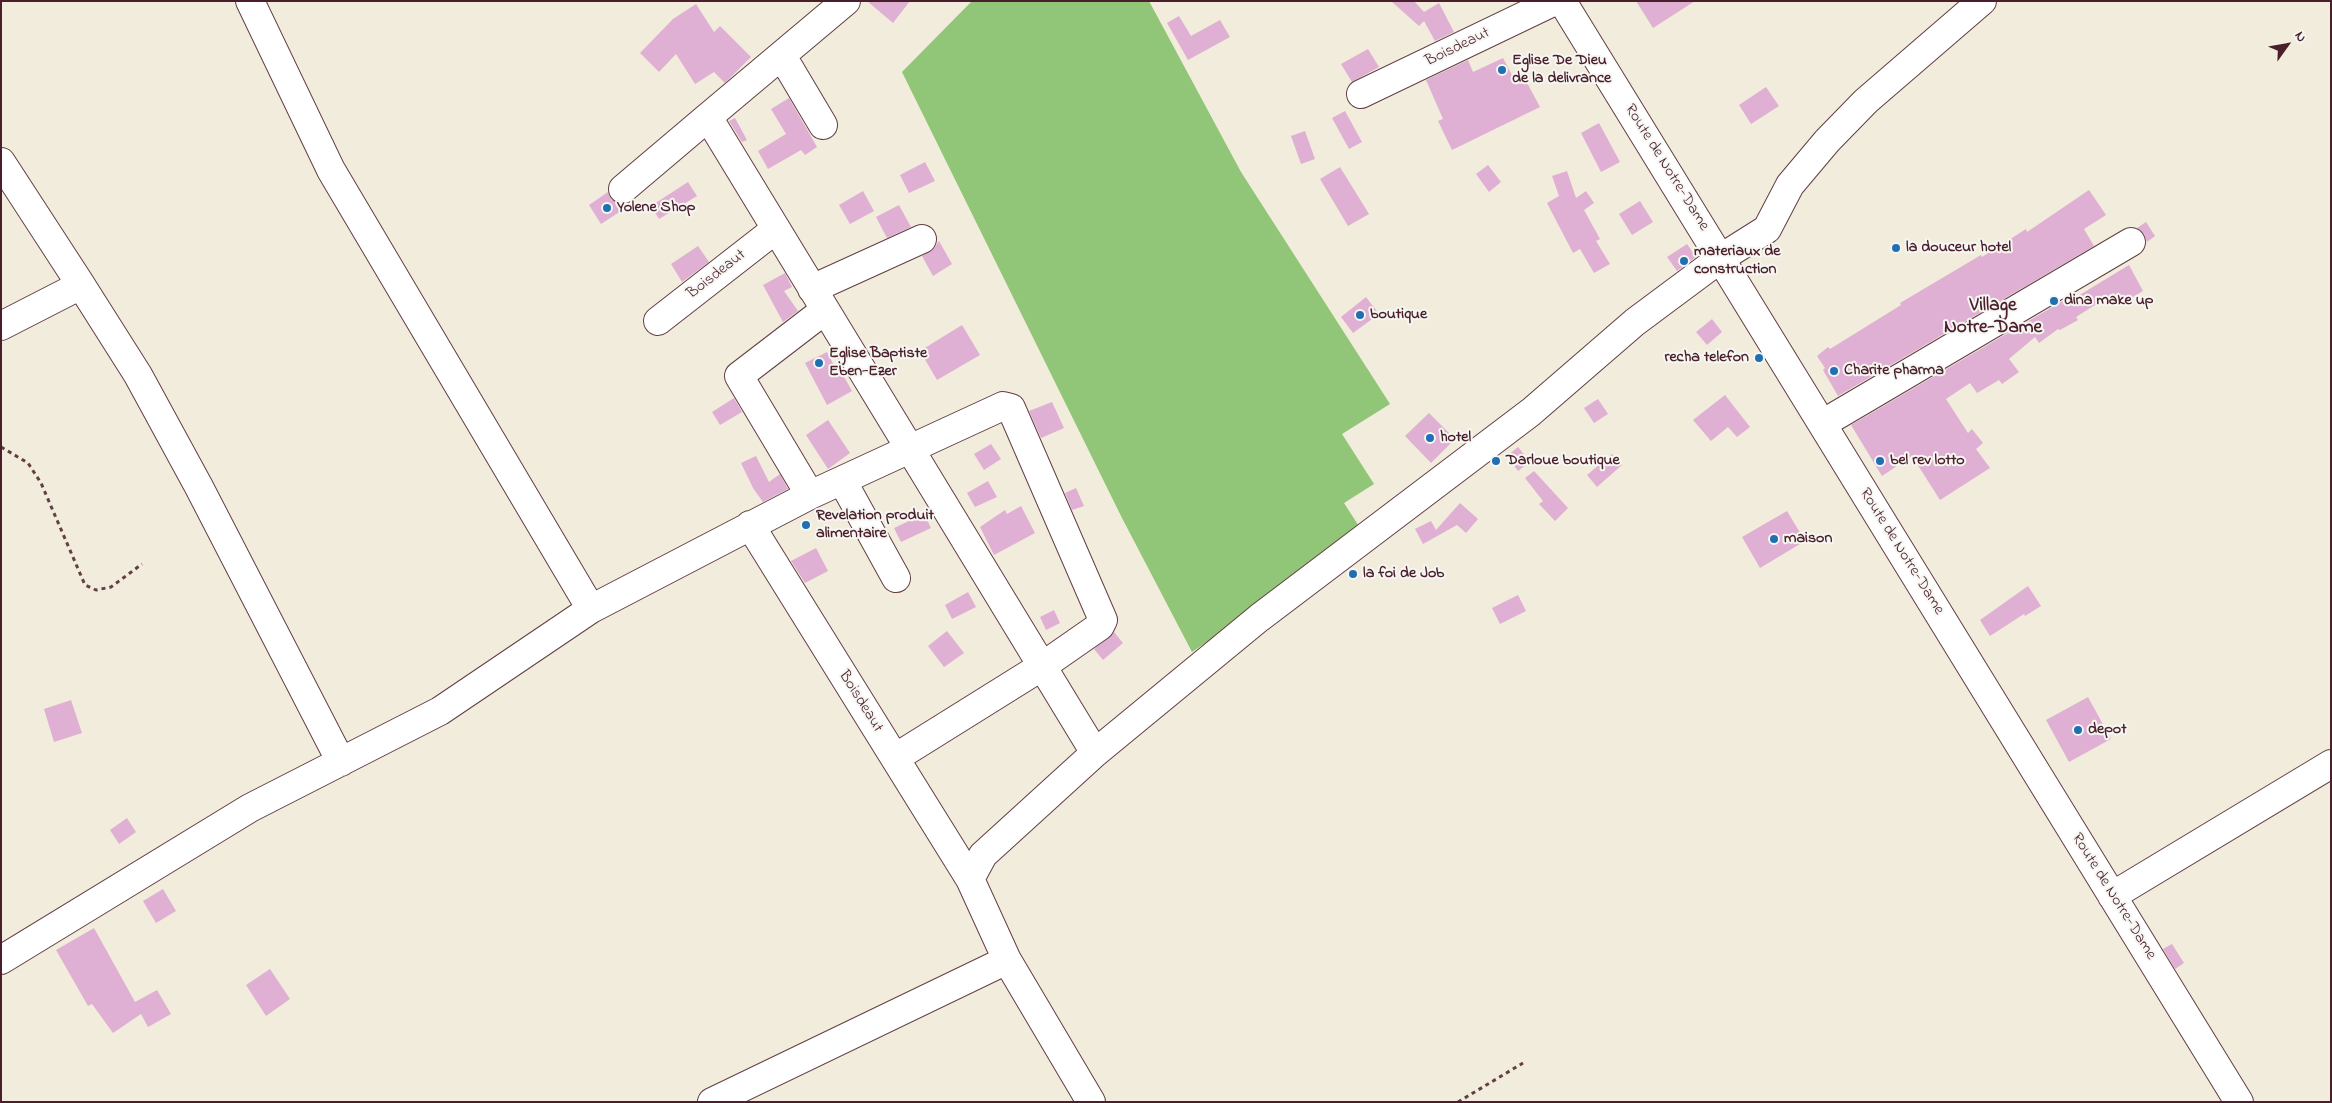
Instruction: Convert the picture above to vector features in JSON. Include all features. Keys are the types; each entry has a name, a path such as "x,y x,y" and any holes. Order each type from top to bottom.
{"street":[{"path":"250,1 331,170 591,609"},
{"path":"624,190 846,1"},
{"name":"Boisdeaut","path":"1362,94 1555,1"},
{"name":"Route de Notre-Dame","path":"1562,1 1710,266 1822,424 2239,1102"},
{"path":"970,879 983,855 1095,753 1259,618 1531,412 1635,322 1710,266 1767,229 1790,185 1827,141 1866,102 1982,1"},
{"path":"782,56 822,125"},
{"path":"708,117 1044,665 1095,753"},
{"path":"1,162 138,375 199,487 341,762"},
{"name":"Boisdeaut","path":"658,321 776,229"},
{"path":"810,495 739,376 819,299 922,239"},
{"path":"1822,424 2131,242"},
{"path":"1,326 81,285"},
{"path":"1,960 250,808 440,711 591,609 810,495 843,482 1002,406 1011,408 1103,620 1100,626 1044,665 895,758"},
{"path":"843,482 896,578"},
{"name":"Boisdeaut","path":"750,525 970,879 1007,960 1091,1102"},
{"path":"2112,896 2331,764"},
{"path":"712,1102 1007,960"}],"path":[{"path":"1,447 28,463 41,483 85,585 96,590 111,586 142,564"},
{"path":"1458,1102 1523,1062"}],"green space":[{"path":"972,1 1149,1 1241,172 1390,404 1342,434 1374,484 1344,503 1364,534 1192,652 1122,518 902,72"}],"building":[{"path":"867,1 910,1 893,23"},
{"path":"1391,1 1414,1 1424,12 1439,3 1454,32 1435,41 1424,21 1419,26"},
{"path":"1636,1 1695,1 1653,28"},
{"path":"696,4 714,32 720,26 751,57 725,83 714,72 695,84 676,54 659,72 640,53 673,19"},
{"path":"1179,16 1191,36 1220,20 1230,37 1188,60 1167,23"},
{"path":"1368,49 1379,67 1352,82 1341,64"},
{"path":"1503,58 1516,83 1525,79 1540,107 1452,150 1438,121 1443,119 1426,80 1468,60 1473,72"},
{"path":"1766,87 1779,106 1751,124 1739,105"},
{"path":"789,98 817,147 805,155 801,150 768,169 758,151 786,134 771,109"},
{"path":"1345,111 1362,142 1349,149 1332,118"},
{"path":"735,118 747,140 742,142 729,121"},
{"path":"1599,123 1620,162 1601,172 1581,133"},
{"path":"1305,131 1315,159 1301,164 1291,136"},
{"path":"925,162 935,181 909,193 900,175"},
{"path":"1488,165 1501,182 1489,192 1476,174"},
{"path":"1340,167 1369,214 1348,226 1320,179"},
{"path":"1567,171 1576,198 1586,191 1594,203 1584,210 1600,239 1596,241 1610,264 1594,273 1580,249 1573,253 1547,203 1559,196 1552,176"},
{"path":"688,182 697,196 659,219 651,206"},
{"path":"2089,190 2106,215 2084,229 2094,246 1838,396 1823,370 1825,368 1817,356 1828,347 1830,349 1901,305 1900,303 1981,255 1982,257 2026,229 2027,232"},
{"path":"863,191 874,211 850,224 839,205"},
{"path":"608,192 611,199 621,204 624,209 601,224 589,205"},
{"path":"1640,201 1653,222 1632,235 1619,214"},
{"path":"899,205 911,227 887,238 876,217"},
{"path":"2146,222 2155,236 2147,242 2144,234 2137,228"},
{"path":"939,241 952,264 933,276 922,256 934,248"},
{"name":"materiaux de construction","path":"1687,244 1696,257 1677,271 1667,257"},
{"path":"698,246 709,262 682,282 671,264"},
{"path":"2129,265 2143,291 2121,304 2114,293 2076,317 2078,320 2060,330 2058,329 2039,343 2035,337 2009,359 2019,372 2002,384 1999,380 1977,393 1970,383 1946,399 1968,433 1972,429 1983,443 1976,449 1990,468 1940,500 1912,456 1882,476 1851,425 2066,299 2068,302"},
{"path":"785,273 792,287 784,291 798,311 783,322 763,285"},
{"name":"boutique","path":"1366,297 1379,314 1353,333 1341,317"},
{"path":"1712,319 1722,332 1707,345 1696,332"},
{"path":"962,325 980,355 937,380 920,351"},
{"path":"827,352 839,375 842,373 852,391 827,405 805,363"},
{"path":"1725,395 1750,427 1737,437 1728,427 1711,441 1693,420"},
{"path":"734,398 742,412 720,425 712,412"},
{"path":"1598,399 1608,414 1594,423 1584,408"},
{"path":"1052,402 1064,428 1041,438 1029,411"},
{"name":"hotel","path":"1429,413 1455,439 1431,463 1405,436"},
{"path":"828,420 850,453 828,469 806,435"},
{"path":"991,444 1001,459 984,470 974,454"},
{"path":"1518,447 1530,462 1518,471 1507,456"},
{"path":"1612,454 1622,465 1597,487 1587,475"},
{"path":"756,456 769,482 780,474 788,489 763,502 753,488 741,463"},
{"path":"1534,471 1568,508 1555,521 1539,504 1543,501 1525,478"},
{"path":"988,481 997,497 975,507 967,493"},
{"path":"1076,488 1084,506 1072,510 1065,493"},
{"path":"1460,503 1478,519 1466,533 1457,525 1423,544 1415,529 1431,521 1436,530"},
{"path":"1021,506 1035,533 994,555 980,527 1005,510 1007,514"},
{"name":"maison","path":"1787,511 1805,541 1760,568 1742,537"},
{"path":"924,514 931,528 901,542 894,528"},
{"path":"816,548 828,571 805,583 791,561"},
{"path":"2028,586 2041,606 2025,616 2024,614 1990,636 1980,620"},
{"path":"968,592 976,607 952,619 945,605"},
{"path":"1518,595 1526,611 1500,624 1492,608"},
{"path":"1054,610 1060,623 1046,630 1040,617"},
{"path":"947,631 964,653 944,667 928,646"},
{"path":"1114,632 1123,643 1103,660 1094,649"},
{"name":"depot","path":"2088,697 2111,739 2069,762 2046,720"},
{"path":"71,700 82,733 54,742 44,709"},
{"path":"127,818 136,832 119,844 110,830"},
{"path":"163,889 176,911 156,923 143,901"},
{"path":"94,928 135,1002 157,990 171,1014 148,1027 141,1014 113,1033 92,1004 88,1006 56,950"},
{"path":"2172,944 2184,963 2175,969 2163,949"},
{"path":"270,969 290,999 266,1016 246,985"}],"place":[{"name":"Eglise De Dieu de la delivrance","path":"1502,70"},
{"name":"Yolene Shop","path":"607,208"},
{"name":"la douceur hotel","path":"1896,248"},
{"name":"materiaux de construction","path":"1684,261"},
{"name":"dina make up","path":"2054,301"},
{"name":"boutique","path":"1360,315"},
{"name":"recha telefon","path":"1759,358"},
{"name":"Eglise Baptiste Eben-Ezer","path":"819,363"},
{"name":"Charite pharma","path":"1834,371"},
{"name":"hotel","path":"1430,438"},
{"name":"Darloue boutique","path":"1496,461"},
{"name":"bel rev lotto","path":"1880,461"},
{"name":"Revelation produit alimentaire","path":"806,525"},
{"name":"maison","path":"1774,539"},
{"name":"la foi de Job","path":"1353,574"},
{"name":"depot","path":"2078,730"}],"district":[{"name":"Village Notre-Dame","path":"1993,318"}]}
